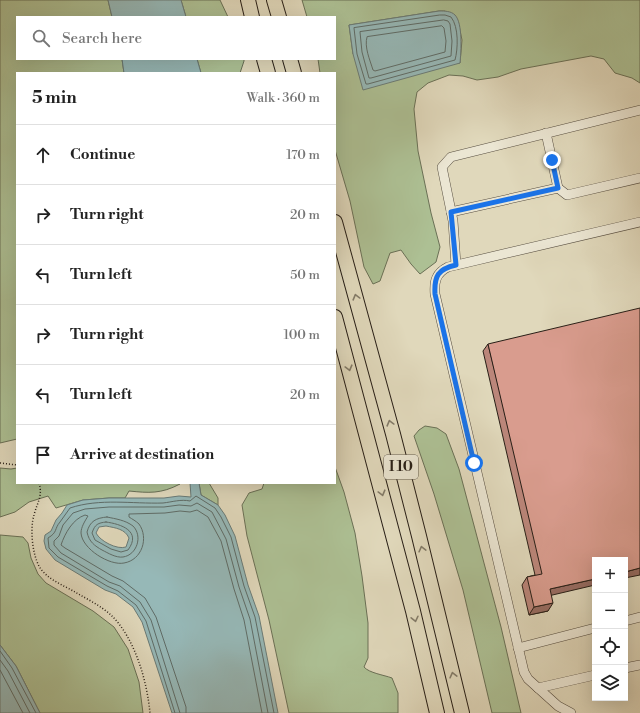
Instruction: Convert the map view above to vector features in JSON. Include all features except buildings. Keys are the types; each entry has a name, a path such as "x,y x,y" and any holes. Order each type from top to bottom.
{"highway":[{"path":"248,0 252,16"},
{"path":"274,0 278,16"},
{"path":"264,60 268,72"},
{"path":"290,60 294,72"},
{"name":"I 10","path":"336,226 406,485 462,713"},
{"name":"I 10","path":"336,320 411,604 437,713"}],"lane":[{"path":"456,265 451,212 442,167 451,157 640,110"},
{"path":"546,133 558,188 567,194 640,178"},
{"path":"451,212 558,188"},
{"path":"571,713 558,706 528,679 524,672 435,294 435,280 438,274 448,267 640,222"},
{"path":"628,620 640,617"},
{"path":"518,648 592,629"},
{"path":"628,667 640,665"},
{"path":"538,688 592,676"}],"path":[{"path":"0,463 16,465"},
{"path":"39,484 41,492 40,502 34,514 31,528 32,540 38,565 46,575 111,615 123,629 132,645 139,666 150,713"}],"green space":[{"path":"0,0 108,0 112,16 16,16 16,60 122,60 124,72 16,72 16,439 0,443"},
{"path":"181,0 220,0 228,16 186,16"},
{"path":"302,0 640,0 640,83 632,78 615,73 604,59 591,56 521,69 498,77 477,80 463,76 449,75 428,83 417,92 414,109 418,151 440,247 436,262 420,274 401,250 390,253 380,281 373,284 364,267 350,201 336,153 336,72 320,72 318,60 336,60 336,16 307,16","holes":["439,11 445,11 458,21 462,40 460,63 353,54 349,25"]},
{"path":"197,60 244,60 240,72 201,72"},
{"path":"425,426 437,428 446,434 459,469 501,627 521,713 492,713 463,590 434,494 414,436"},
{"path":"0,468 16,468 16,484 180,484 167,490 149,492 129,491 125,498 83,500 56,508 48,496 29,502 15,512 0,517"},
{"path":"336,470 344,492 355,533 362,576 368,623 368,658 364,667 373,672 392,678 398,693 398,713 289,713 269,620 247,536 242,505 249,493 262,489 264,484 336,484"},
{"path":"199,484 210,484 218,498 218,505 201,495"},
{"path":"0,535 23,537 28,543 31,558 38,574 46,583 93,611 114,627 128,649 139,682 143,713 40,713 16,666 0,645"}],"water":[{"path":"108,0 181,0 186,16 112,16"},
{"path":"439,11 452,13 458,19 461,38 460,63 363,90 353,54 349,25"},
{"path":"122,60 197,60 201,72 124,72"},
{"path":"190,484 199,484 201,495 218,505 225,515 235,536 248,585 259,616 278,713 172,713 142,622 133,607 116,594 105,590 55,560 46,549 44,541 45,535 51,531 56,520 67,505 83,500 109,498 164,498 179,496 191,497","holes":["106,526 120,529 129,538 126,547 122,548 109,544 101,539 96,533 99,527"]},
{"path":"0,645 16,666 40,713 0,713"}],"route":[{"path":"474,463 434,287 438,274 448,267 456,265 451,212 558,188 552,160"}]}
